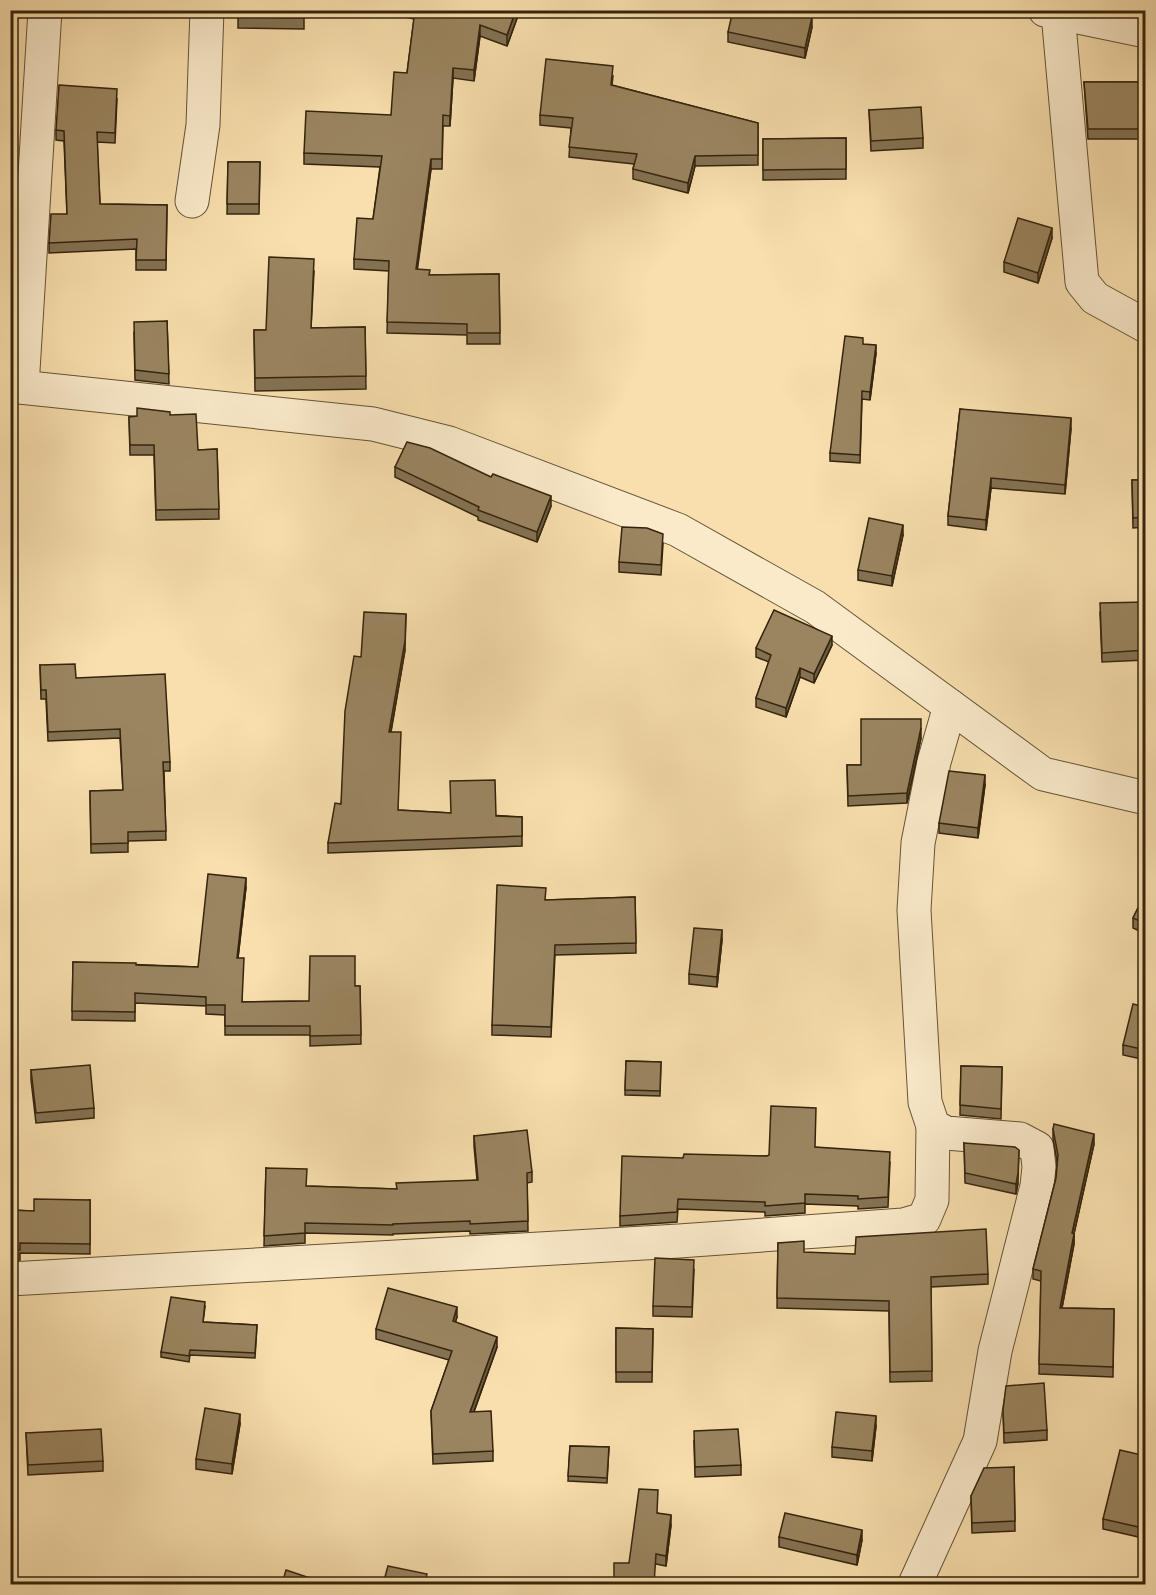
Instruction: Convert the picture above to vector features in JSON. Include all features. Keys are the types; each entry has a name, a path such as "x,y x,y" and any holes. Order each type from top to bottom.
{"street":[{"path":"45,10 16,386 373,424 448,443 678,530 815,607 1043,774 1146,798"},
{"path":"192,201 203,125 207,10"},
{"path":"1146,31 1051,12 1082,282 1095,298 1146,326"},
{"path":"10,1279 667,1242 903,1225 924,1219 932,1200 933,1126 925,1102 914,910 918,843 934,762 950,706"},
{"path":"915,1584 980,1441 995,1351 1039,1167 1036,1148 1020,1139 946,1133 933,1126"}],"building":[{"path":"238,10 304,10 304,18 238,17"},
{"path":"415,10 516,10 507,35 480,25 474,70 453,68 450,116 443,115 442,159 431,159 416,269 430,270 429,275 499,274 500,333 467,333 467,324 387,322 389,261 354,259 357,218 373,219 382,156 304,153 306,111 391,115 394,72 407,73"},
{"path":"733,10 782,10 812,17 805,48 728,32"},
{"path":"546,59 613,66 611,85 758,123 758,155 695,156 688,183 633,169 637,154 569,147 573,118 540,115"},
{"path":"1084,82 1146,82 1146,129 1088,129"},
{"path":"59,85 117,89 115,133 97,132 100,204 167,205 166,260 136,260 137,239 49,243 51,214 67,214 64,131 56,130"},
{"path":"921,107 923,138 871,141 869,110"},
{"path":"846,138 846,169 763,170 763,139"},
{"path":"228,162 260,162 259,204 227,204"},
{"path":"1142,176 1146,176 1146,220 1141,220"},
{"path":"1018,218 1052,228 1038,273 1004,262"},
{"path":"10,219 13,219 10,249"},
{"path":"269,257 314,259 311,328 365,327 366,376 255,378 254,330 266,330"},
{"path":"167,321 169,374 135,370 134,322"},
{"path":"845,336 863,338 863,344 876,345 870,392 862,391 860,455 830,453"},
{"path":"137,408 170,412 170,415 196,414 198,450 217,449 219,509 156,510 154,445 130,445 129,417 137,416"},
{"path":"960,409 1071,418 1065,485 991,478 986,520 948,516"},
{"path":"1146,418 1146,517 1133,518 1132,480 1140,480"},
{"path":"407,442 430,448 491,477 493,474 551,496 537,532 478,510 479,507 395,467"},
{"path":"869,518 903,525 892,576 858,570"},
{"path":"622,527 647,528 663,534 661,565 619,562"},
{"path":"1146,602 1146,650 1102,653 1100,603"},
{"path":"774,610 832,636 814,674 800,668 786,708 756,698 771,655 756,648"},
{"path":"364,612 406,614 405,641 389,732 401,732 398,810 451,813 450,781 495,780 496,816 522,817 522,836 328,843 335,803 341,804 345,711 354,656 361,657"},
{"path":"75,664 76,678 165,674 170,762 163,762 166,831 128,832 128,843 91,844 90,791 123,790 120,729 48,732 46,690 41,690 40,665"},
{"path":"861,719 921,719 907,793 848,796 847,765 861,765"},
{"path":"949,771 985,775 978,828 939,823"},
{"path":"208,874 246,878 237,958 244,958 242,1002 309,1001 310,956 355,956 355,986 360,986 361,1035 310,1036 310,1026 225,1026 225,1005 206,1005 206,997 135,993 135,1012 72,1011 73,962 198,967"},
{"path":"497,885 546,888 545,900 635,897 636,943 555,945 551,1027 492,1025"},
{"path":"1146,892 1146,924 1133,918"},
{"path":"694,928 722,930 717,977 689,974"},
{"path":"1133,1004 1146,1007 1146,1050 1123,1045"},
{"path":"626,1061 661,1062 660,1091 625,1090"},
{"path":"90,1065 94,1108 36,1113 31,1070"},
{"path":"961,1066 1002,1067 1001,1109 960,1105"},
{"path":"771,1106 816,1108 815,1147 890,1152 888,1197 858,1199 858,1196 805,1194 805,1203 765,1206 765,1202 678,1199 677,1212 620,1216 622,1156 683,1158 684,1154 767,1156 769,1155"},
{"path":"1054,1124 1094,1134 1072,1233 1074,1234 1060,1308 1114,1309 1113,1367 1039,1364 1041,1271 1033,1269 1056,1178 1058,1155"},
{"path":"527,1130 532,1172 527,1173 528,1221 393,1225 305,1223 305,1233 264,1236 266,1168 307,1169 306,1186 397,1189 396,1183 478,1180 474,1136"},
{"path":"964,1143 1015,1147 1019,1150 1016,1184 965,1173"},
{"path":"34,1199 90,1200 90,1244 20,1243 20,1250 10,1250 10,1210 34,1211"},
{"path":"986,1229 988,1274 931,1277 932,1371 890,1372 889,1301 777,1298 778,1243 804,1241 804,1252 855,1254 856,1237"},
{"path":"655,1258 694,1260 692,1307 653,1306"},
{"path":"388,1288 457,1307 453,1321 497,1337 470,1412 491,1411 493,1451 433,1454 431,1411 452,1351 376,1329"},
{"path":"171,1297 205,1302 203,1322 257,1325 255,1353 190,1350 189,1356 161,1352"},
{"path":"616,1328 653,1329 652,1372 616,1372"},
{"path":"1044,1383 1047,1430 1004,1433 1003,1410 1006,1386"},
{"path":"205,1408 240,1414 232,1464 196,1459"},
{"path":"836,1412 876,1416 872,1451 832,1447"},
{"path":"101,1429 103,1461 28,1465 26,1433"},
{"path":"738,1429 741,1465 695,1467 694,1431"},
{"path":"570,1446 609,1447 607,1478 568,1476"},
{"path":"1120,1450 1146,1456 1146,1516 1143,1528 1103,1519"},
{"path":"1014,1467 1015,1521 972,1523 971,1496 984,1468"},
{"path":"639,1489 658,1490 657,1513 671,1515 666,1556 656,1554 654,1584 614,1584 614,1563 629,1563"},
{"path":"785,1513 862,1530 857,1555 779,1537"},
{"path":"388,1566 427,1574 424,1584 383,1584"},
{"path":"286,1570 313,1579 311,1584 282,1584"},
{"path":"140,1579 183,1584 139,1584"}]}
